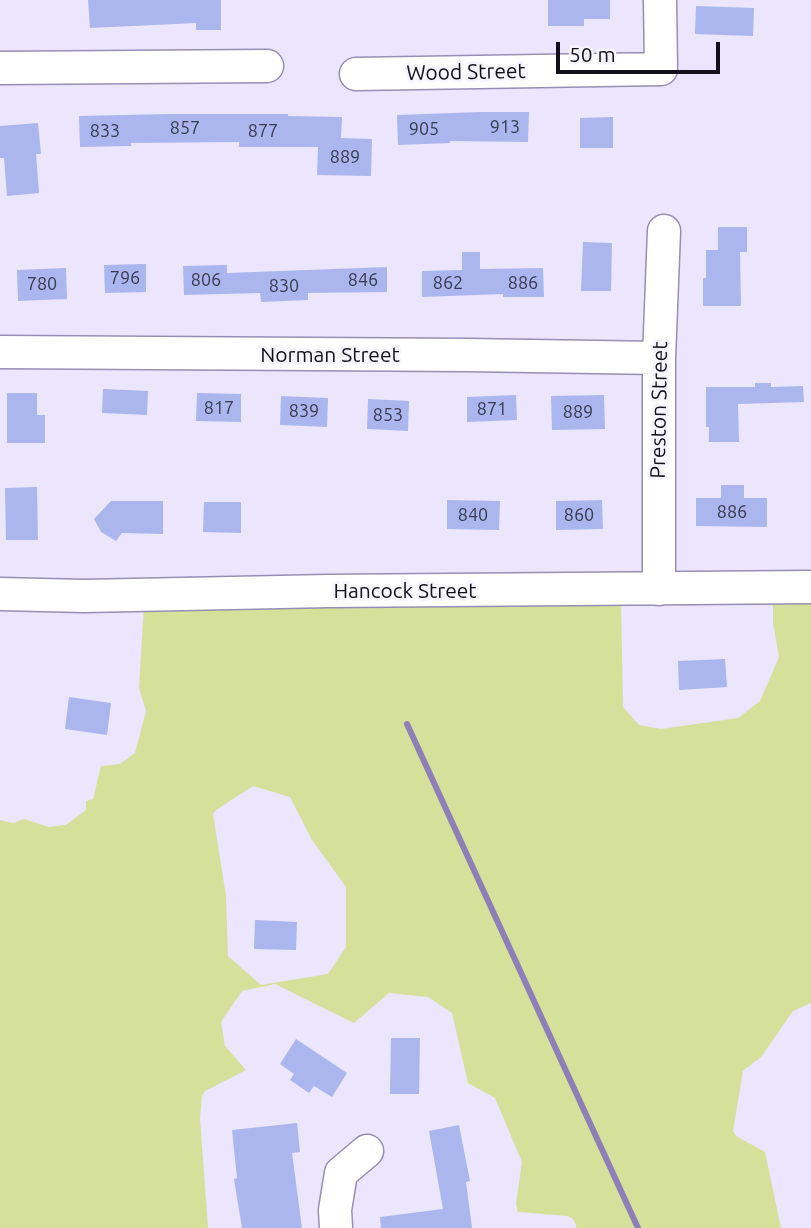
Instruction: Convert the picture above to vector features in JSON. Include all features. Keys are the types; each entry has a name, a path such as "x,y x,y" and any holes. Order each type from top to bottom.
{"street":[{"name":"Wood Street","path":"356,74 661,69 660,0"},
{"path":"0,68 267,66"},
{"name":"Preston Street","path":"660,589 659,358 664,231"},
{"name":"Norman Street","path":"0,352 659,358"},
{"name":"Hancock Street","path":"0,594 84,596 330,590 811,587"},
{"path":"336,1228 335,1210 341,1173 367,1150"}],"green space":[{"path":"811,589 811,1003 793,1011 761,1057 743,1071 733,1131 736,1136 765,1152 781,1228 577,1228 573,1219 568,1216 518,1212 516,1204 522,1162 495,1098 468,1083 452,1013 428,997 389,993 354,1023 275,984 242,991 221,1022 225,1046 246,1070 205,1091 202,1096 200,1118 208,1228 0,1228 0,820 13,823 24,819 49,827 66,825 86,810 86,801 93,799 101,766 120,764 135,753 146,711 139,688 144,606 621,601 623,707 639,725 661,729 738,718 760,701 779,657 773,623 773,601","holes":["253,786 290,797 312,840 346,887 346,947 328,974 261,985 228,956 226,896 213,814"]}],"building":[{"path":"88,0 221,0 221,30 196,30 196,23 90,28"},
{"path":"548,0 610,0 610,19 584,19 584,26 548,26"},
{"path":"696,6 754,8 753,36 695,34"},
{"path":"529,112 528,142 450,141 398,145 397,115"},
{"path":"169,114 342,117 341,138 372,139 371,176 317,175 318,147 239,147 239,142 131,143 131,146 80,147 79,116"},
{"path":"613,117 613,148 580,148 580,118"},
{"path":"38,123 41,154 36,154 39,193 7,196 4,158 0,158 0,126"},
{"path":"718,227 747,227 747,252 740,252 741,306 703,306 706,250 718,250"},
{"path":"583,242 612,243 611,291 581,291"},
{"path":"462,252 480,252 480,269 543,268 544,297 503,297 503,294 422,297 422,271 462,270"},
{"path":"146,264 146,292 105,293 104,265"},
{"path":"227,265 227,273 387,267 387,292 308,293 308,300 261,302 260,293 184,295 183,266"},
{"path":"66,268 67,299 18,301 17,270"},
{"path":"755,383 771,383 771,387 803,386 804,402 738,404 739,442 709,442 709,427 706,427 706,387 755,387"},
{"path":"103,389 148,391 147,415 102,413"},
{"path":"7,393 37,393 37,415 45,415 45,443 7,443"},
{"path":"197,393 241,394 241,422 196,421"},
{"path":"516,395 517,420 467,422 467,397"},
{"path":"604,395 605,429 552,430 551,396"},
{"path":"281,396 328,398 327,427 280,425"},
{"path":"368,399 409,401 408,431 367,429"},
{"path":"721,485 744,485 744,498 767,498 767,527 696,526 696,498 721,498"},
{"path":"37,487 38,540 6,540 5,488"},
{"path":"447,500 500,501 499,530 447,529"},
{"path":"602,500 603,529 556,530 556,501"},
{"path":"111,501 163,501 163,534 122,533 116,541 101,532 94,519"},
{"path":"204,502 241,502 241,533 203,532"},
{"path":"725,659 727,687 679,690 678,661"},
{"path":"69,697 111,703 107,735 65,729"},
{"path":"255,920 297,922 296,950 254,949"},
{"path":"391,1038 420,1038 419,1094 390,1094"},
{"path":"296,1039 347,1073 332,1097 314,1086 309,1093 290,1080 294,1074 280,1064"},
{"path":"297,1123 300,1152 292,1153 302,1228 242,1228 234,1179 237,1178 232,1130"},
{"path":"459,1125 470,1181 466,1182 472,1228 381,1228 380,1217 443,1209 429,1131"}],"waterway":[{"path":"407,724 638,1228"}]}
